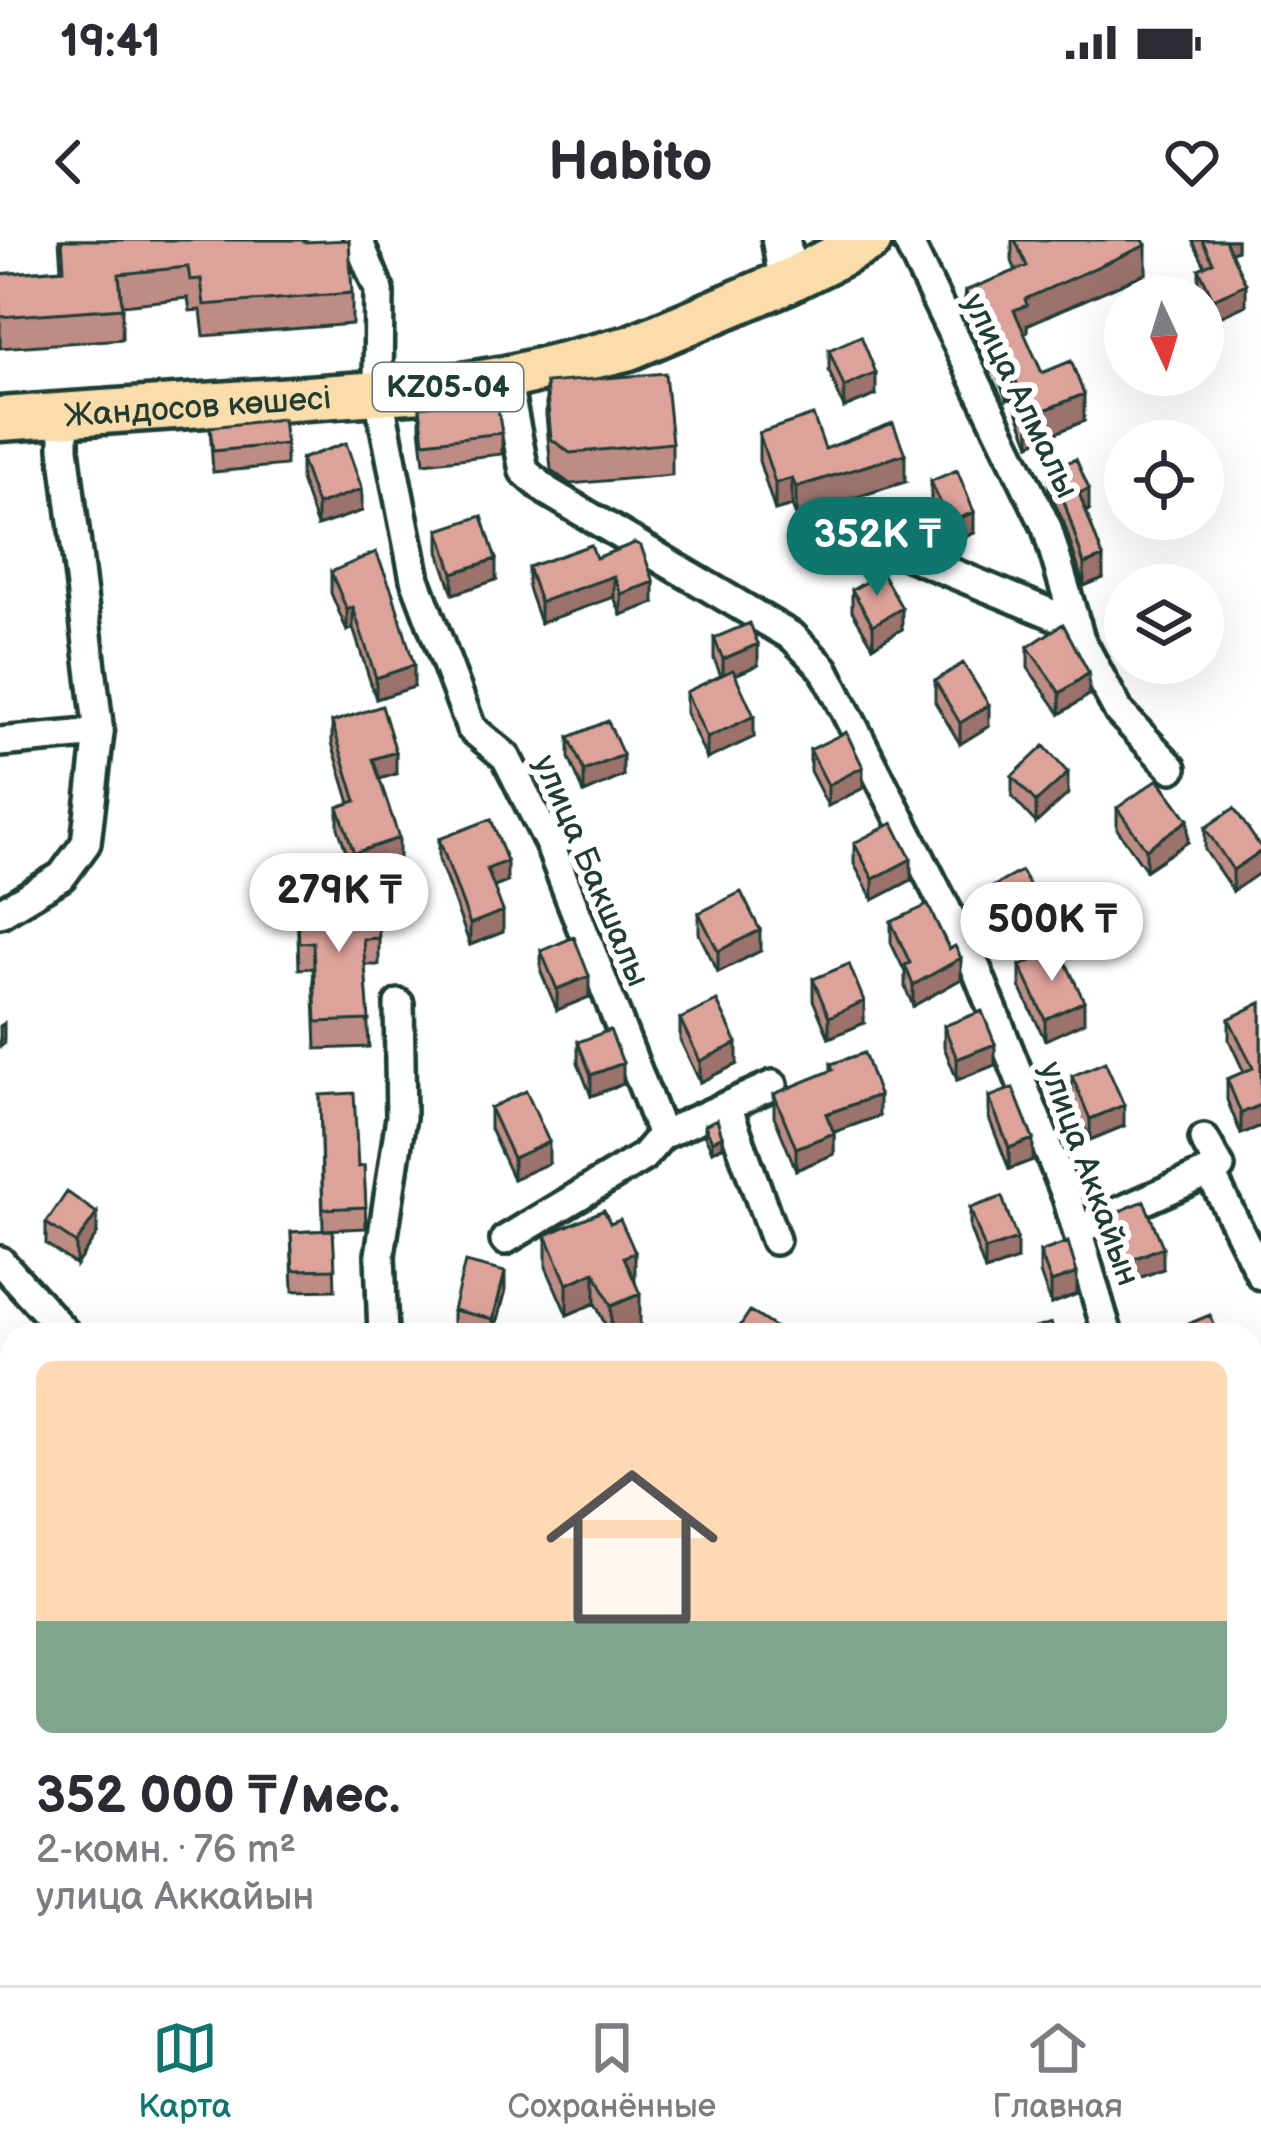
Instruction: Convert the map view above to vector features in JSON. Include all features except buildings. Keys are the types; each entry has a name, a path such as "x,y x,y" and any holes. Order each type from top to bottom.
{"main road":[{"name":"Жандосов көшесі","path":"0,418 506,379 629,349 785,260 870,240"}],"street":[{"name":"улица Бакшалы","path":"358,240 379,290 378,392 415,579 471,728 506,757 549,844 662,1135"},
{"name":"улица Алмалы","path":"907,240 1047,528 1076,624 1119,712 1172,768"},
{"name":"улица Аккайын","path":"506,379 524,471 547,491 793,637 824,669 976,968 1078,1230 1105,1323"},
{"path":"0,913 62,876 86,843 98,733 64,448 64,413"},
{"path":"855,533 1076,624"},
{"path":"0,742 98,733"},
{"path":"383,1323 380,1255 400,1117 399,1004"},
{"path":"505,1240 644,1157 662,1135 773,1084"},
{"path":"727,1106 775,1240"},
{"path":"1078,1230 1220,1167 1204,1139"},
{"path":"1210,1172 1261,1275"},
{"path":"0,1261 56,1323"}]}
